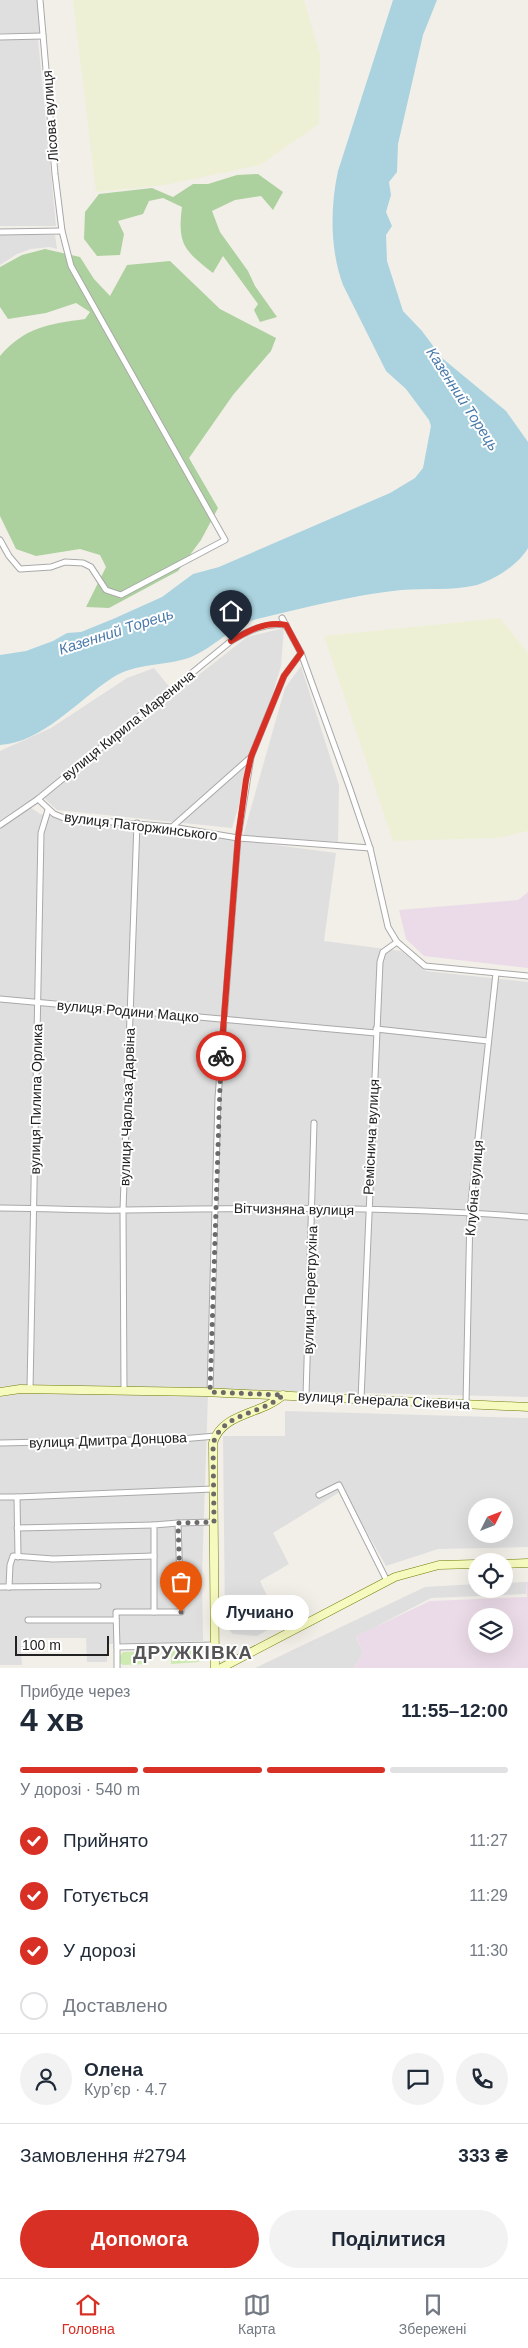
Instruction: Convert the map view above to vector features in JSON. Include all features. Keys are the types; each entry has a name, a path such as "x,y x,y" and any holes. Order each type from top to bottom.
{"street":[{"name":"Лісова вулиця","path":"0,540 9,556 20,569 52,567 65,562 83,563 91,568 106,590 121,595 225,540 72,266 62,232 40,0"},
{"path":"0,37 43,36"},
{"path":"0,232 62,232"},
{"path":"282,618 301,653 370,848 388,927 397,942 425,966 528,976"},
{"name":"вулиця Кирила Маренича","path":"0,825 38,798 231,641 249,630 268,624 286,625"},
{"path":"210,1392 218,1098 238,838 251,757 284,676 301,653"},
{"path":"172,827 251,757"},
{"name":"вулиця Паторжинського","path":"38,798 48,810 64,818 172,827 238,838 370,848"},
{"name":"вулиця Пилипа Орлика","path":"30,1389 41,833 48,810"},
{"name":"вулиця Чарльза Дарвіна","path":"124,1390 123,1210 137,823"},
{"name":"Реміснича вулиця","path":"361,1399 380,962 383,952 397,942"},
{"name":"Клубна вулиця","path":"466,1404 470,1212 496,973"},
{"name":"вулиця Родини Мацко","path":"0,999 488,1041"},
{"name":"вулиця Перетрухіна","path":"306,1396 314,1123"},
{"name":"Вітчизняна вулиця","path":"0,1208 123,1210 215,1207 313,1208 368,1211 470,1212 528,1216"},
{"name":"вулиця Генерала Сікевича","path":"0,1392 30,1389 210,1392 528,1407"},
{"path":"216,1668 213,1444 216,1436 230,1420 260,1410 276,1402 283,1395"},
{"name":"вулиця Дмитра Донцова","path":"0,1442 181,1439 216,1436"},
{"path":"319,1495 339,1485 387,1581"},
{"path":"0,1497 213,1489"},
{"path":"17,1497 18,1557"},
{"path":"17,1528 214,1522"},
{"path":"117,1668 116,1612 181,1612 178,1523"},
{"path":"154,1524 154,1612"},
{"path":"9,1587 10,1565 13,1556 53,1559 154,1556"},
{"path":"513,1564 528,1563"},
{"path":"221,1668 235,1664 387,1581 439,1565 468,1564"},
{"path":"0,1587 98,1586"},
{"path":"28,1620 116,1618"},
{"path":"117,1647 215,1645"}],"shaded area":[{"path":"0,0 37,0 40,33 0,33"},
{"path":"38,39 56,226 0,226 0,40"},
{"path":"0,234 55,235 57,249 50,247 31,249 17,254 0,265"},
{"path":"284,628 281,666 232,828 57,810 43,797 247,637"},
{"path":"301,666 339,785 338,842 243,836 285,688"},
{"path":"154,668 171,689 36,796 0,820 0,751 51,728 127,678"},
{"path":"30,807 40,814 336,853 324,941 401,951 426,971 528,982 528,1397 21,1385 0,1387 0,828"},
{"path":"528,892 528,968 424,956 406,939 399,910 518,900"},
{"path":"20,1393 208,1394 202,1576 203,1641 107,1644 107,1662 87,1662 86,1638 34,1638 35,1648 21,1648 22,1665 0,1665 0,1397"},
{"path":"285,1411 528,1418 528,1547 438,1549 386,1566 343,1490 273,1533 289,1564 260,1581 270,1602 286,1595 295,1615 257,1636 233,1634 228,1629 225,1621 223,1436 285,1436"},
{"path":"526,1582 526,1594 513,1595 513,1583"},
{"path":"526,1582 528,1582 528,1668 354,1668 363,1653 356,1636 430,1601 527,1597"},
{"path":"468,1584 468,1596 431,1598 356,1637 363,1653 354,1668 255,1668 425,1587"}],"green space":[{"path":"73,0 304,0 320,54 319,124 260,165 165,185 96,192"},
{"path":"258,174 283,192 273,210 261,196 235,200 212,211 220,232 248,271 255,286 277,317 260,322 254,310 258,304 223,256 213,273 196,259 185,246 182,239 182,207 163,198 149,201 143,214 118,221 124,234 120,255 97,256 84,239 85,212 99,194 152,188 173,197 193,184 208,184 237,175"},
{"path":"45,249 80,257 94,279 110,296 127,265 170,261 220,309 276,338 271,351 233,395 189,458 218,508 201,540 178,571 109,608 86,607 106,567 100,555 80,549 36,556 16,549 0,516 0,356 9,346 38,328 85,319 90,312 76,303 46,313 8,319 0,307 0,267 22,255"},
{"path":"500,618 528,653 528,831 498,838 393,841 324,636"},
{"path":"147,1651 147,1664 123,1665 118,1658 123,1652"},
{"path":"171,1651 197,1651 199,1662 171,1664"}],"water":[{"name":"Казенний Торець","path":"393,0 437,0 423,35 398,144 397,172 389,182 391,195 386,212 392,226 386,235 387,261 403,311 422,331 442,358 506,411 528,442 528,548 506,571 477,585 449,589 401,590 365,595 248,622 191,657 131,669 121,673 99,687 45,729 16,742 0,745 0,655 26,651 53,641 67,633 81,632 113,619 162,597 193,574 219,567 390,493 415,478 423,468 431,426 429,420 406,389 386,371 343,285 336,258 333,229 335,185 338,171"}],"way so far":[{"path":"181,1612 178,1523 214,1522 213,1444 216,1436 221,1428 230,1420 260,1410 276,1402 283,1395 210,1392 218,1098 221,1056"}],"place":[{"name":"Лучиано","path":"181,1612"}],"district":[{"name":"ДРУЖКІВКА","path":"193,1652"}],"route":[{"path":"221,1056 238,838 246,780 251,757 284,676 301,653 286,625 268,624 249,630 231,641"}]}
